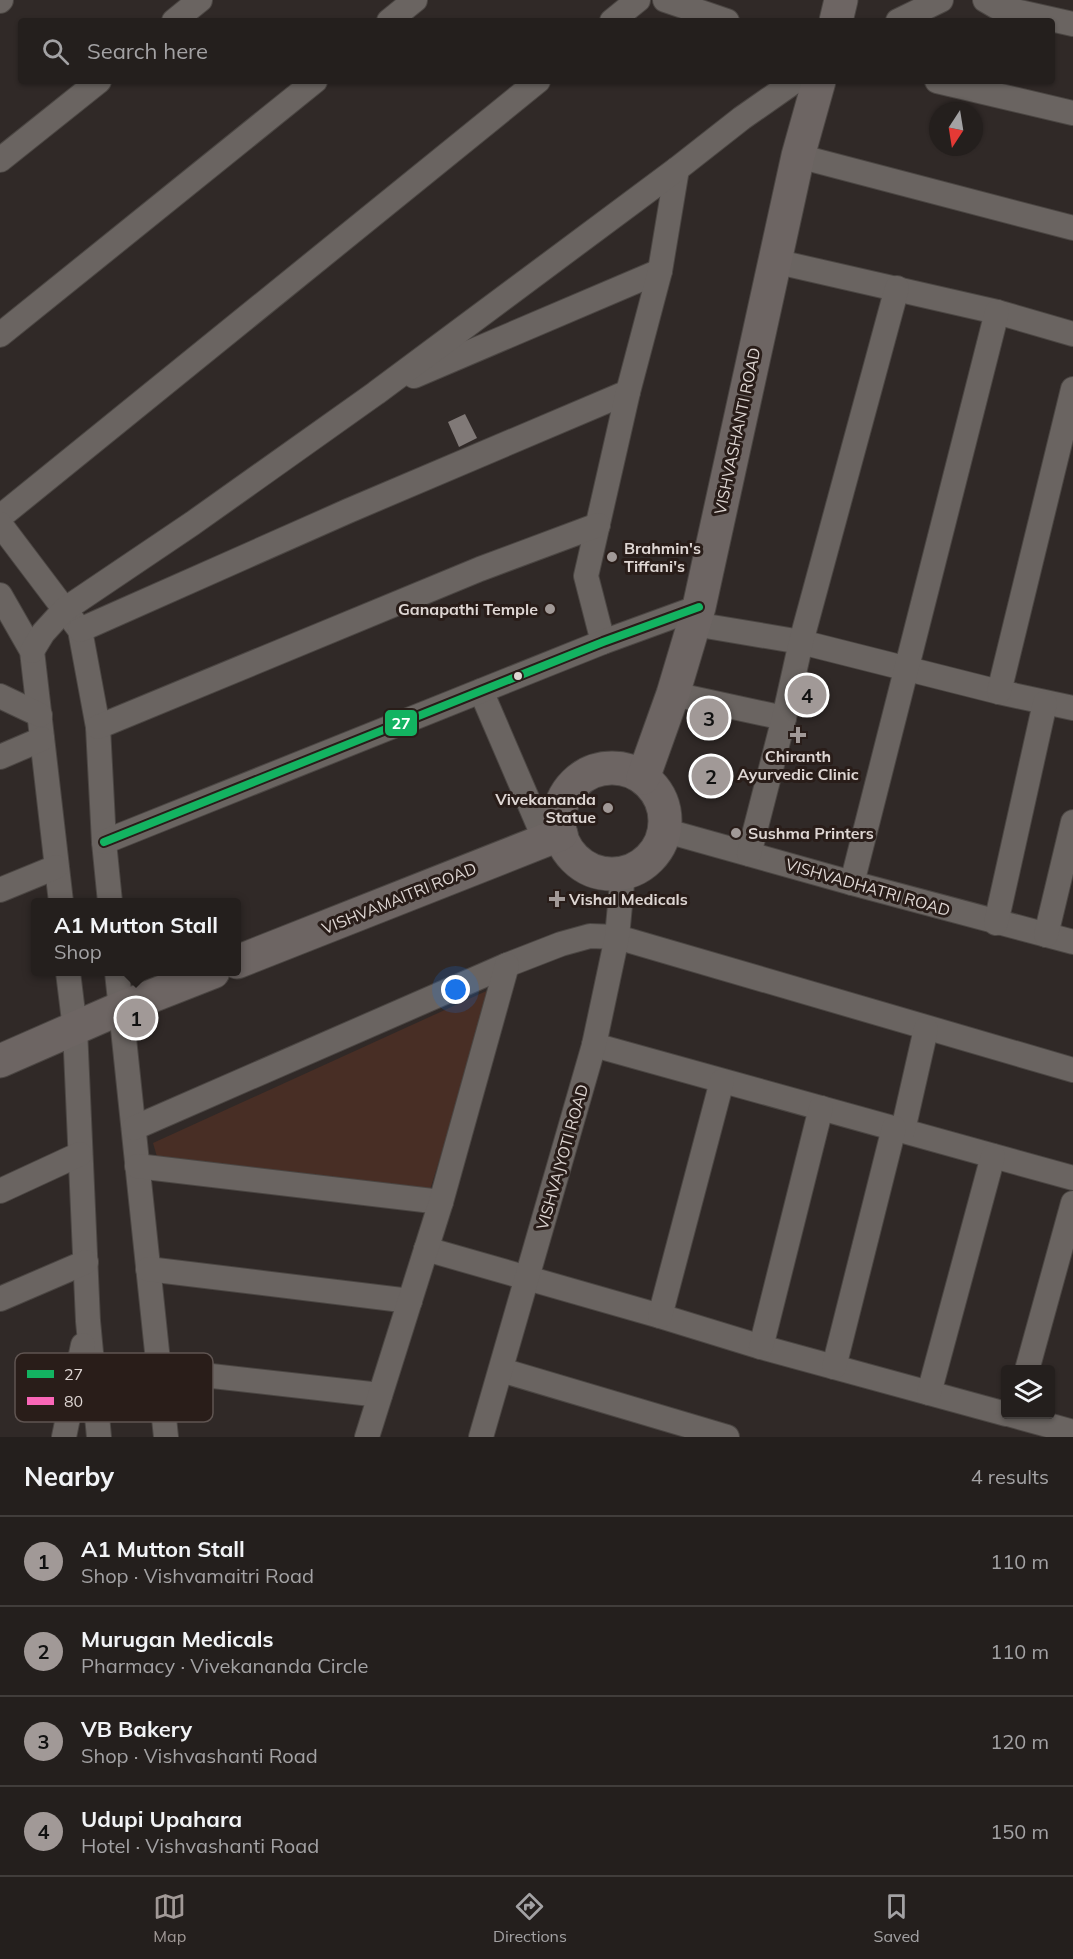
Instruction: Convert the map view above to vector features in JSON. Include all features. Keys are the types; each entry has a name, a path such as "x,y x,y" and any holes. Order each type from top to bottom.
{"street":[{"path":"178,18 200,0"},
{"path":"393,18 416,0"},
{"path":"616,18 638,0"},
{"path":"665,0 718,18"},
{"path":"837,18 841,0"},
{"path":"904,18 941,0"},
{"path":"985,0 997,7 1046,18"},
{"path":"1055,20 1073,24"},
{"path":"0,160 95,84"},
{"path":"0,335 311,84"},
{"path":"0,517 534,84"},
{"path":"33,651 43,633 64,610 193,523 376,393 742,118 791,84"},
{"name":"VISHVASHANTI ROAD","path":"642,778 673,694 697,616 774,261 798,156 818,84"},
{"path":"950,84 1073,113"},
{"path":"798,156 1073,228"},
{"path":"603,642 586,576 628,392 660,271 677,169"},
{"path":"774,261 998,312 1073,334"},
{"path":"376,393 660,271"},
{"path":"749,854 801,642 897,288"},
{"path":"852,884 998,312"},
{"path":"999,692 1073,389"},
{"path":"80,630 359,506 628,392"},
{"path":"0,524 80,630 98,727 110,898"},
{"path":"98,727 480,569 598,525"},
{"path":"0,596 33,651 60,898"},
{"path":"104,842 603,642 697,616 999,692 1073,708"},
{"path":"481,691 553,837 564,845 574,859 589,869 606,874 623,873 639,866 653,855 661,840 665,823 662,806 655,790 642,778 627,770 609,768 592,772 577,781 566,794 553,837"},
{"path":"673,694 784,718"},
{"path":"0,696 40,715"},
{"path":"996,923 1045,703"},
{"path":"0,757 42,739"},
{"path":"1046,935 1073,822"},
{"name":"VISHVADHATRI ROAD","path":"663,830 852,884 1073,942"},
{"name":"VISHVAMAITRI ROAD","path":"241,960 553,837"},
{"path":"0,891 57,867"},
{"name":"VISHVAJYOTI ROAD","path":"481,1437 594,1045 617,937 623,873"},
{"path":"134,1128 507,965 561,944 590,936 617,937 1073,1070"},
{"path":"367,1437 441,1202 507,965"},
{"path":"68,976 75,1029 91,1353"},
{"path":"117,976 157,1353"},
{"path":"0,1060 203,976"},
{"path":"834,1367 926,1029"},
{"path":"594,1045 1073,1178"},
{"path":"660,1316 722,1081"},
{"path":"761,1347 821,1108"},
{"path":"0,1191 80,1154"},
{"path":"929,1393 993,1156"},
{"path":"137,1166 441,1202"},
{"path":"1028,1365 1073,1203"},
{"path":"426,1249 761,1347 1001,1413"},
{"path":"0,1299 86,1262"},
{"path":"148,1269 410,1301"},
{"path":"81,1353 88,1321"},
{"path":"501,1370 727,1437"},
{"path":"213,1376 380,1395"},
{"path":"1025,1419 1073,1432"},
{"path":"64,1437 67,1422"},
{"path":"98,1422 99,1437"},
{"path":"164,1422 166,1437"}],"shaded area":[{"path":"493,988 430,1190 158,1160 153,1143"}],"building":[{"path":"465,414 477,438 459,447 448,422"}],"transit line":[{"name":"27","path":"104,842 603,642 699,607"}],"place":[{"name":"Brahmin's Tiffani's","path":"612,557"},
{"name":"Ganapathi Temple","path":"550,609"},
{"name":"Udupi Upahara","path":"807,695"},
{"name":"VB Bakery","path":"709,718"},
{"name":"Chiranth Ayurvedic Clinic","path":"798,735"},
{"name":"Murugan Medicals","path":"711,776"},
{"name":"Vivekananda Statue","path":"608,808"},
{"name":"Sushma Printers","path":"736,833"},
{"name":"Vishal Medicals","path":"557,899"},
{"name":"A1 Mutton Stall","path":"136,1018"}]}
